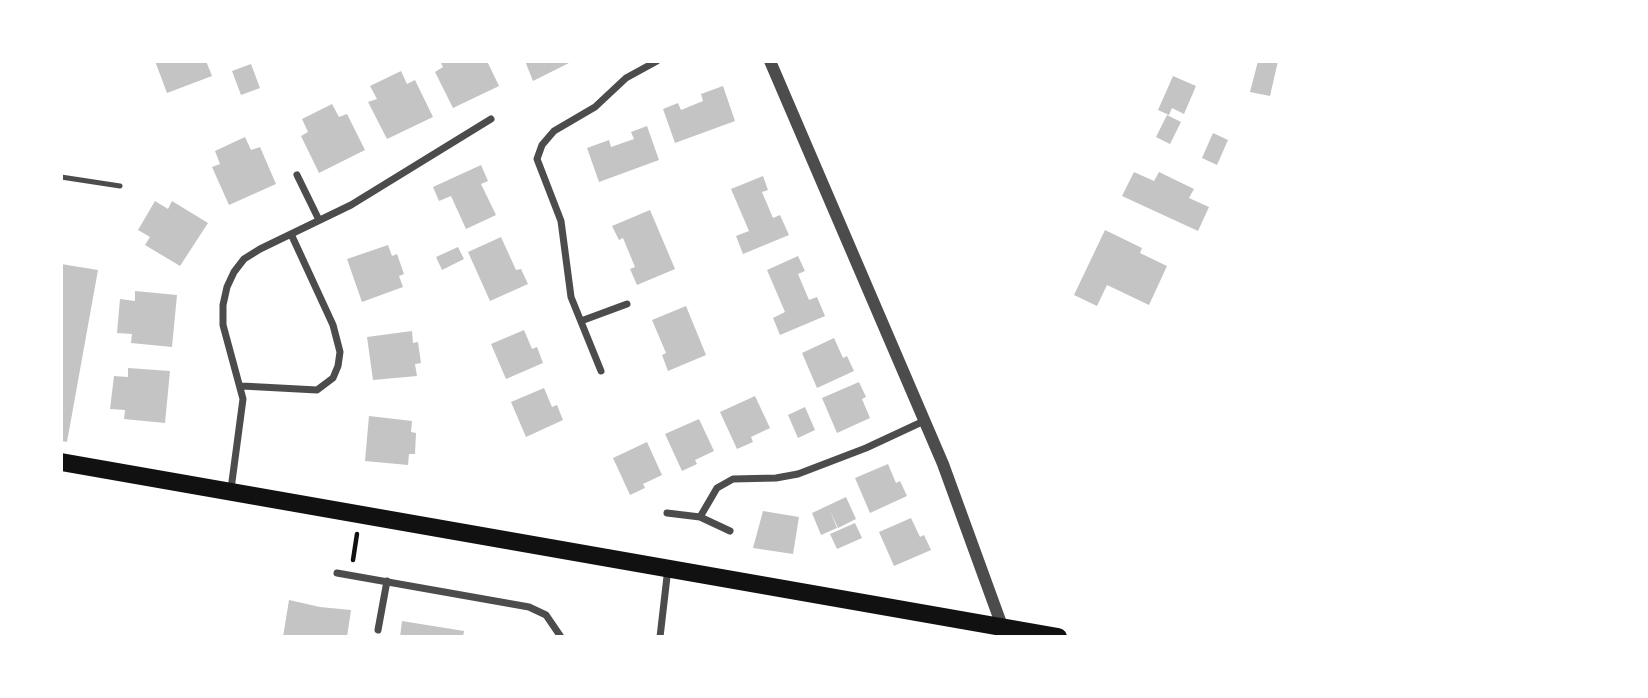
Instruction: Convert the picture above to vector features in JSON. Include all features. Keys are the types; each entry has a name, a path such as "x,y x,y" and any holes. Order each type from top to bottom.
{"main road":[{"path":"61,462 668,567 1004,632 1058,637"}],"street":[{"path":"601,370 567,278 566,242 561,221 537,159 542,145 554,131 595,107 626,78 657,61"},
{"path":"770,61 958,503 1004,632"},
{"path":"230,491 243,399 242,386 223,325 227,287 244,259 351,205 491,119"},
{"path":"296,175 319,220"},
{"path":"242,386 317,390 333,379 338,366 340,352 333,325 291,234"},
{"path":"581,321 627,304"},
{"path":"700,517 717,488 733,479 776,478 798,474 866,448 924,421"},
{"path":"667,513 700,517 730,531"},
{"path":"660,637 668,567"},
{"path":"337,573 529,607 546,615 561,637"},
{"path":"377,630 387,582"}],"lane":[{"path":"61,177 120,186"}],"path":[{"path":"350,575 360,514"}],"building":[{"path":"155,61 206,61 212,76 167,93"},
{"path":"440,61 487,61 499,86 453,108 435,72 443,67"},
{"path":"525,61 573,61 533,81"},
{"path":"1258,61 1278,61 1270,96 1250,92"},
{"path":"251,64 260,88 241,95 232,71"},
{"path":"401,71 407,84 415,80 433,117 387,139 368,102 377,99 370,86"},
{"path":"1173,76 1196,86 1184,114 1172,108 1169,115 1158,110"},
{"path":"723,86 735,121 675,143 663,109 678,103 681,110 703,101 701,94"},
{"path":"332,104 339,117 347,114 365,150 319,173 301,136 308,132 302,119"},
{"path":"1167,115 1181,122 1170,144 1156,137"},
{"path":"647,126 659,160 599,182 587,148 609,140 611,147 634,139 631,132"},
{"path":"1213,133 1228,140 1217,165 1202,158"},
{"path":"245,137 251,150 260,147 276,184 229,205 212,167 220,164 215,151"},
{"path":"481,165 488,181 481,184 496,215 466,229 451,196 439,201 433,187"},
{"path":"1134,172 1154,181 1159,172 1194,189 1189,198 1209,207 1198,231 1122,196"},
{"path":"763,176 768,190 762,192 773,218 780,215 789,235 743,254 736,236 749,231 731,189"},
{"path":"155,201 168,209 172,201 208,223 180,266 145,245 150,237 138,230"},
{"path":"650,210 675,269 637,285 630,269 635,267 623,238 619,240 612,226"},
{"path":"1105,230 1142,248 1140,253 1167,266 1149,305 1107,285 1097,306 1074,295"},
{"path":"501,237 516,270 521,269 528,284 490,301 468,252"},
{"path":"388,245 392,256 397,254 404,274 399,276 403,287 362,302 347,259"},
{"path":"458,247 464,259 442,270 436,257"},
{"path":"798,256 805,271 798,274 809,300 817,297 825,316 780,335 773,318 785,312 767,270"},
{"path":"61,264 98,270 67,442 61,441"},
{"path":"135,291 177,295 172,347 131,343 132,334 117,333 120,299 135,301"},
{"path":"686,306 706,355 668,371 662,355 666,353 652,320"},
{"path":"524,330 532,349 537,347 543,363 506,379 491,344"},
{"path":"412,331 413,343 418,342 421,363 415,364 417,376 373,380 367,337"},
{"path":"834,338 843,358 847,356 854,371 817,388 802,353"},
{"path":"128,368 170,371 165,423 124,419 125,410 110,409 114,376 128,377"},
{"path":"859,382 866,397 862,399 870,418 837,433 822,398"},
{"path":"544,388 552,407 557,405 563,420 526,437 511,402"},
{"path":"755,396 770,428 751,437 753,442 737,449 720,412"},
{"path":"805,407 815,430 798,438 788,415"},
{"path":"369,416 412,421 411,432 416,433 415,454 409,454 408,465 365,461"},
{"path":"699,419 714,451 695,460 697,464 682,471 665,434"},
{"path":"647,442 662,475 643,484 645,488 630,495 613,458"},
{"path":"888,464 896,483 900,481 907,496 870,513 855,478"},
{"path":"846,497 856,519 838,528 830,511 837,528 821,535 812,513"},
{"path":"763,511 799,517 793,554 753,548"},
{"path":"911,518 920,537 924,535 931,550 894,566 879,532"},
{"path":"855,523 862,538 837,549 830,534"},
{"path":"289,600 351,610 347,637 283,637"},
{"path":"402,621 464,631 463,637 400,637"}]}
